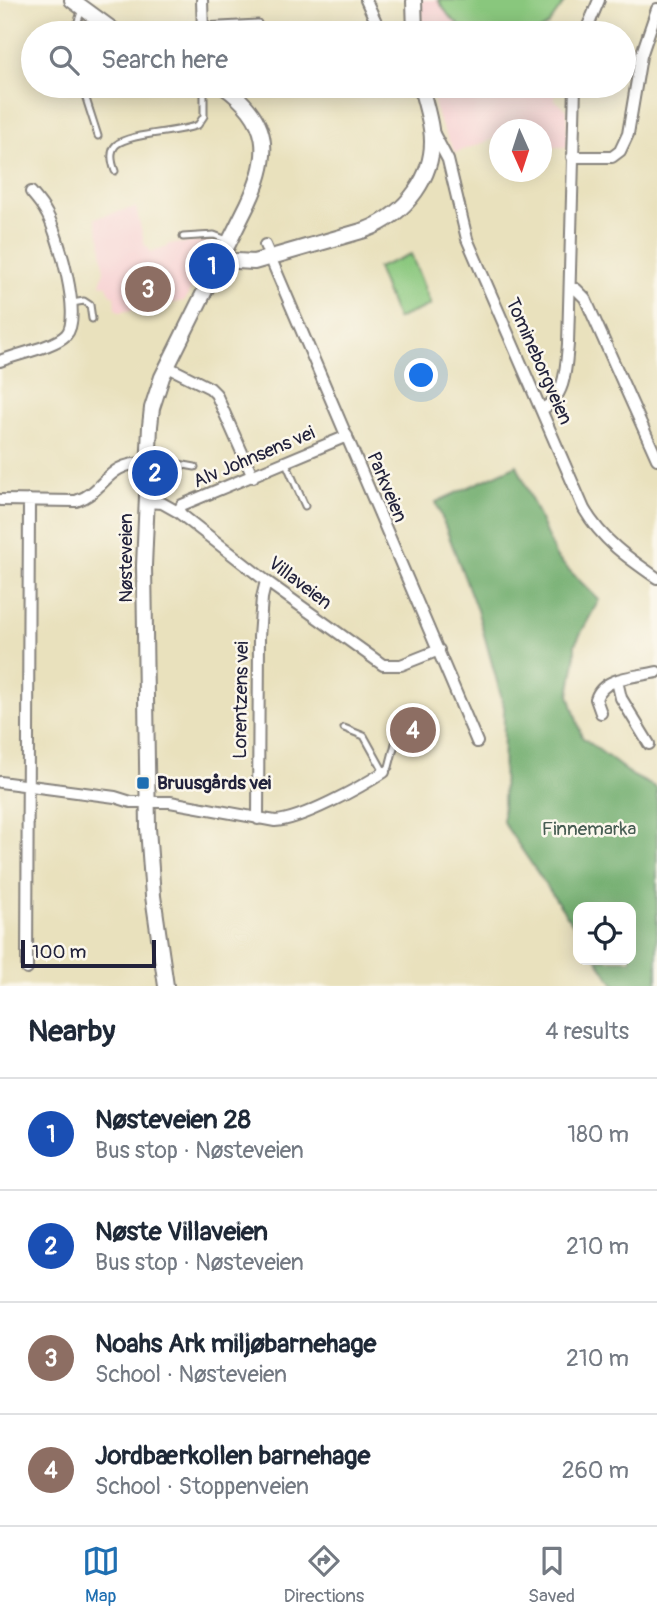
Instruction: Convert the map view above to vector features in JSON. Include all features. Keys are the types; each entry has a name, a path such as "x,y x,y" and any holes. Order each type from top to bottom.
{"main road":[{"path":"414,0 415,21"},
{"path":"77,4 100,21"},
{"name":"Nøsteveien","path":"166,986 151,882 148,802 144,566 152,408 166,366 258,183 265,155 261,129 253,114 239,98"},
{"path":"226,250 265,254 365,230 399,211 412,197 426,172 430,158 432,130 424,98"}],"street":[{"path":"202,0 202,21"},
{"path":"366,0 376,21"},
{"path":"590,21 599,0"},
{"path":"636,83 641,56 657,4"},
{"path":"542,409 554,401 565,377 571,289 574,98"},
{"path":"572,157 612,157 625,143 633,98"},
{"name":"Tomineborgveien","path":"432,130 448,159 467,240 592,523 615,548 657,578"},
{"path":"0,361 65,336 72,325 72,303 55,233 44,208 31,192"},
{"name":"Parkveien","path":"265,254 477,742"},
{"path":"571,289 576,289 585,298 657,460"},
{"path":"166,366 210,388 216,394 253,477"},
{"name":"Alv Johnsens vei","path":"177,512 182,505 346,436"},
{"path":"0,500 80,500 115,470 148,461"},
{"path":"27,969 29,500"},
{"name":"Villaveien","path":"146,502 162,503 177,512 266,581 386,667 401,665 439,650"},
{"name":"Lorentzens vei","path":"258,820 259,637 266,581"},
{"path":"601,713 597,704 598,694 605,686 657,673"},
{"path":"617,681 621,698 649,744"},
{"path":"0,782 115,796 131,802 170,802 258,820 289,820 384,772"}],"lane":[{"path":"86,98 98,136"},
{"path":"115,171 111,159 115,146 126,139 194,127 201,123 204,116 204,98"},
{"path":"183,237 214,235 226,250"},
{"path":"72,303 84,301 90,305 92,319"},
{"path":"148,461 195,467"},
{"path":"286,463 305,506"},
{"path":"344,728 364,736 384,772 396,740"}],"shaded area":[{"path":"421,0 438,0 455,21 422,21"},
{"path":"434,98 554,98 567,110 567,147 552,147 552,119 489,119 489,141 455,153 438,119"},
{"path":"136,207 145,246 148,246 150,252 168,247 168,244 207,241 212,246 205,251 185,301 120,312 116,309 115,296 110,294 107,285 100,284 104,271 95,218"}],"green space":[{"path":"438,0 566,0 551,21 455,21"},
{"path":"411,254 431,305 397,319 377,268"},
{"name":"Finnemarka","path":"517,465 556,557 599,600 575,644 569,695 582,737 633,776 657,788 657,986 615,986 600,965 636,965 636,902 573,902 573,925 503,822 504,707 478,613 436,502"}],"place":[{"name":"Nøsteveien 28","path":"212,266"},
{"name":"Noahs Ark miljøbarnehage","path":"148,289"},
{"name":"Nøste Villaveien","path":"155,473"},
{"name":"Jordbærkollen barnehage","path":"413,730"},
{"name":"Bruusgårds vei","path":"143,783"}]}
